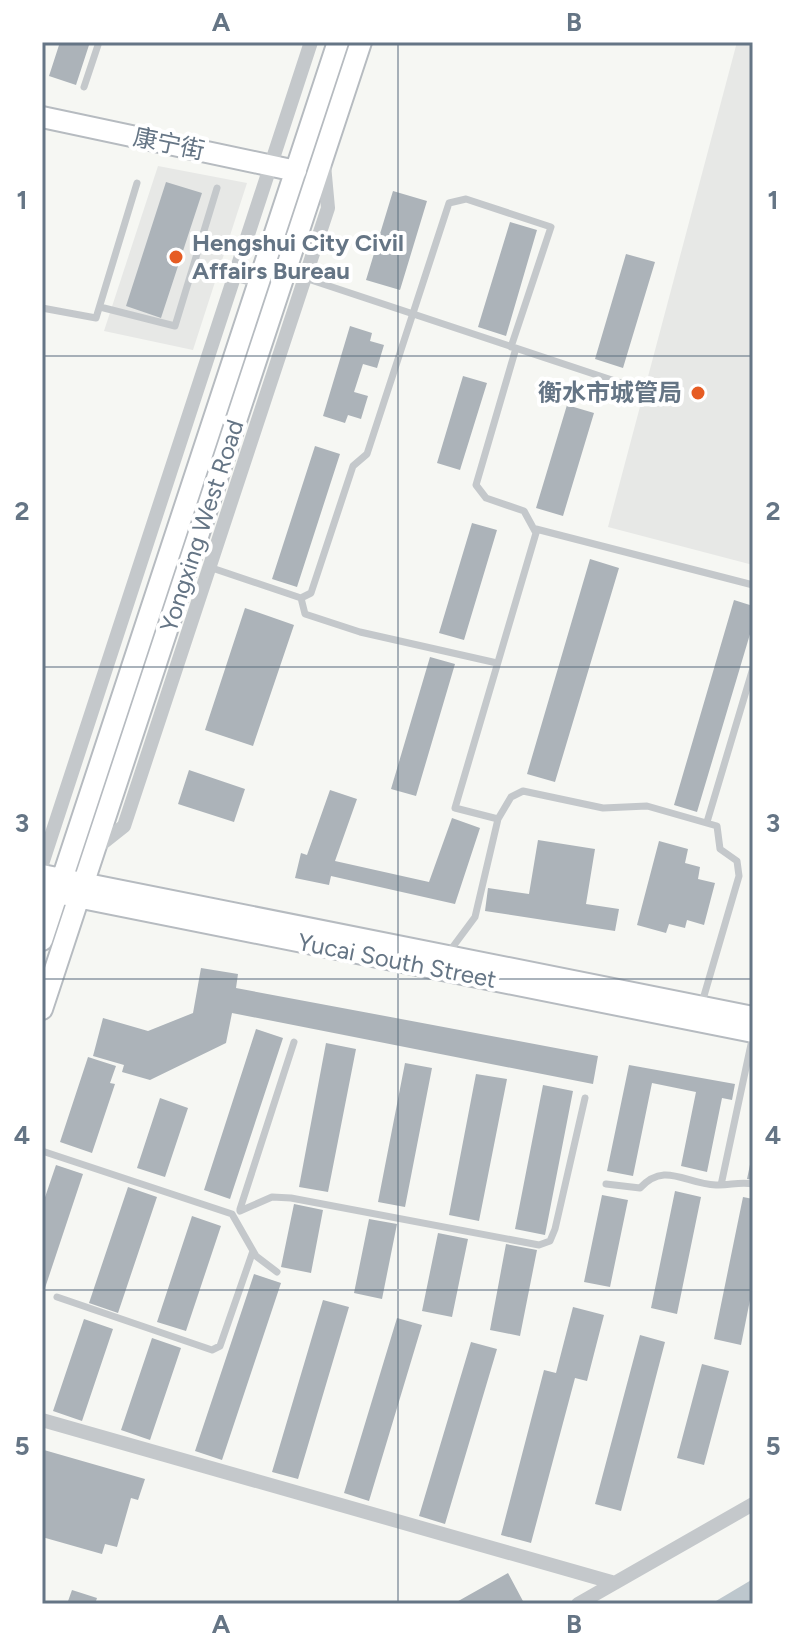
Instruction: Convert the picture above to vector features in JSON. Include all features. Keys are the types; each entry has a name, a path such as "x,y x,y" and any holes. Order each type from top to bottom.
{"main road":[{"name":"Yongxing West Road","path":"42,940 51,884 258,285 338,42"},
{"name":"Yongxing West Road","path":"42,1009 361,42"},
{"name":"康宁街","path":"42,117 296,171"},
{"name":"Yucai South Street","path":"51,884 753,1032"},
{"name":"Yucai South Street","path":"81,890 446,956 753,1017"}],"street":[{"path":"42,864 311,42"},
{"path":"95,849 124,826 305,278 328,208 323,158"},
{"path":"42,1420 615,1583"},
{"path":"578,1604 753,1504"}],"lane":[{"path":"84,87 99,42"},
{"path":"42,308 96,318 137,183"},
{"path":"100,307 175,326 217,188"},
{"path":"209,567 301,598 311,593 353,466 367,454 449,203 466,199 551,227 476,485 486,498 524,511 536,529 753,585"},
{"path":"193,267 258,285"},
{"path":"305,278 630,386"},
{"path":"498,819 455,808 536,529"},
{"path":"301,598 305,614 360,632 497,663"},
{"path":"707,822 753,668"},
{"path":"446,956 475,917 498,819 511,797 523,791 603,808 647,806 717,826 720,849 740,867 701,1007"},
{"path":"721,1185 753,1032"},
{"path":"277,1272 263,1263 253,1251 236,1212 294,1042"},
{"path":"42,1151 236,1212 272,1197 291,1198 539,1245 550,1241 555,1229 585,1098"},
{"path":"606,1184 640,1188 653,1175 663,1174 721,1185 733,1182 753,1184"},
{"path":"57,1297 212,1350 220,1346 253,1251"}],"shaded area":[{"name":"衡水市城管局","path":"737,42 753,42 753,565 608,527"},
{"name":"Hengshui City Civil Affairs Bureau","path":"158,166 247,183 193,350 104,331"},
{"path":"753,1579 753,1604 711,1604"}],"building":[{"path":"60,42 90,42 76,85 49,76"},
{"path":"166,182 202,193 161,318 126,306"},
{"path":"393,191 427,201 400,290 366,280"},
{"path":"510,222 537,230 506,336 478,327"},
{"path":"626,254 655,262 623,368 595,359"},
{"path":"350,326 372,333 370,341 384,345 377,368 363,364 354,392 368,396 361,419 348,415 345,423 323,416"},
{"path":"463,376 487,383 460,470 437,463"},
{"path":"567,405 594,413 563,516 536,508"},
{"path":"315,446 340,454 297,587 272,579"},
{"path":"472,523 497,530 464,640 439,633"},
{"path":"590,559 619,568 555,782 527,774"},
{"path":"734,600 753,606 753,624 697,812 674,805"},
{"path":"245,608 294,625 253,746 205,730"},
{"path":"430,657 455,664 416,796 391,789"},
{"path":"189,770 245,789 234,822 178,804"},
{"path":"330,790 357,799 335,861 429,882 452,818 480,828 455,904 331,876 329,885 295,878 301,853 307,855"},
{"path":"538,840 595,849 586,904 619,909 615,931 485,911 488,888 529,894"},
{"path":"659,841 688,849 685,863 700,867 698,879 715,883 704,925 687,920 685,928 669,924 666,933 637,925"},
{"path":"201,968 238,974 236,988 598,1056 593,1084 232,1013 226,1043 150,1080 122,1072 124,1065 93,1056 103,1018 148,1031 193,1013"},
{"path":"256,1029 283,1038 230,1199 204,1190"},
{"path":"326,1043 356,1049 328,1192 299,1187"},
{"path":"88,1057 116,1066 110,1083 115,1084 92,1153 60,1142"},
{"path":"405,1063 432,1068 405,1207 378,1202"},
{"path":"629,1065 735,1084 732,1100 722,1098 707,1172 681,1166 696,1092 652,1083 633,1176 607,1171"},
{"path":"476,1074 507,1079 479,1221 449,1215"},
{"path":"543,1085 573,1091 545,1235 515,1229"},
{"path":"160,1098 188,1108 165,1177 137,1168"},
{"path":"753,1155 753,1180 747,1179"},
{"path":"56,1165 83,1174 43,1294 42,1206"},
{"path":"128,1187 157,1197 118,1313 89,1303"},
{"path":"675,1191 701,1197 677,1314 651,1308"},
{"path":"602,1195 628,1200 610,1287 584,1282"},
{"path":"743,1197 753,1199 753,1285 741,1345 714,1339"},
{"path":"294,1204 323,1210 311,1273 281,1267"},
{"path":"192,1216 221,1226 186,1331 157,1322"},
{"path":"369,1219 397,1224 382,1299 354,1293"},
{"path":"438,1233 468,1239 452,1317 422,1311"},
{"path":"506,1244 537,1250 520,1336 490,1330"},
{"path":"254,1274 281,1283 222,1460 195,1451"},
{"path":"323,1300 349,1307 298,1479 272,1472"},
{"path":"573,1307 604,1315 587,1381 575,1378 531,1543 501,1535 544,1370 556,1373"},
{"path":"397,1318 422,1325 369,1501 344,1493"},
{"path":"84,1319 113,1329 82,1421 53,1411"},
{"path":"640,1335 665,1342 621,1511 595,1504"},
{"path":"152,1338 181,1348 150,1440 121,1430"},
{"path":"471,1342 497,1349 445,1524 419,1516"},
{"path":"702,1364 729,1371 704,1465 677,1458"},
{"path":"44,1450 145,1479 138,1500 131,1498 117,1547 105,1544 102,1554 42,1537"},
{"path":"508,1573 524,1603 453,1604"},
{"path":"72,1590 97,1598 95,1604 67,1604"}],"place":[{"name":"Hengshui City Civil Affairs Bureau","path":"176,257"},
{"name":"衡水市城管局","path":"698,393"}]}
